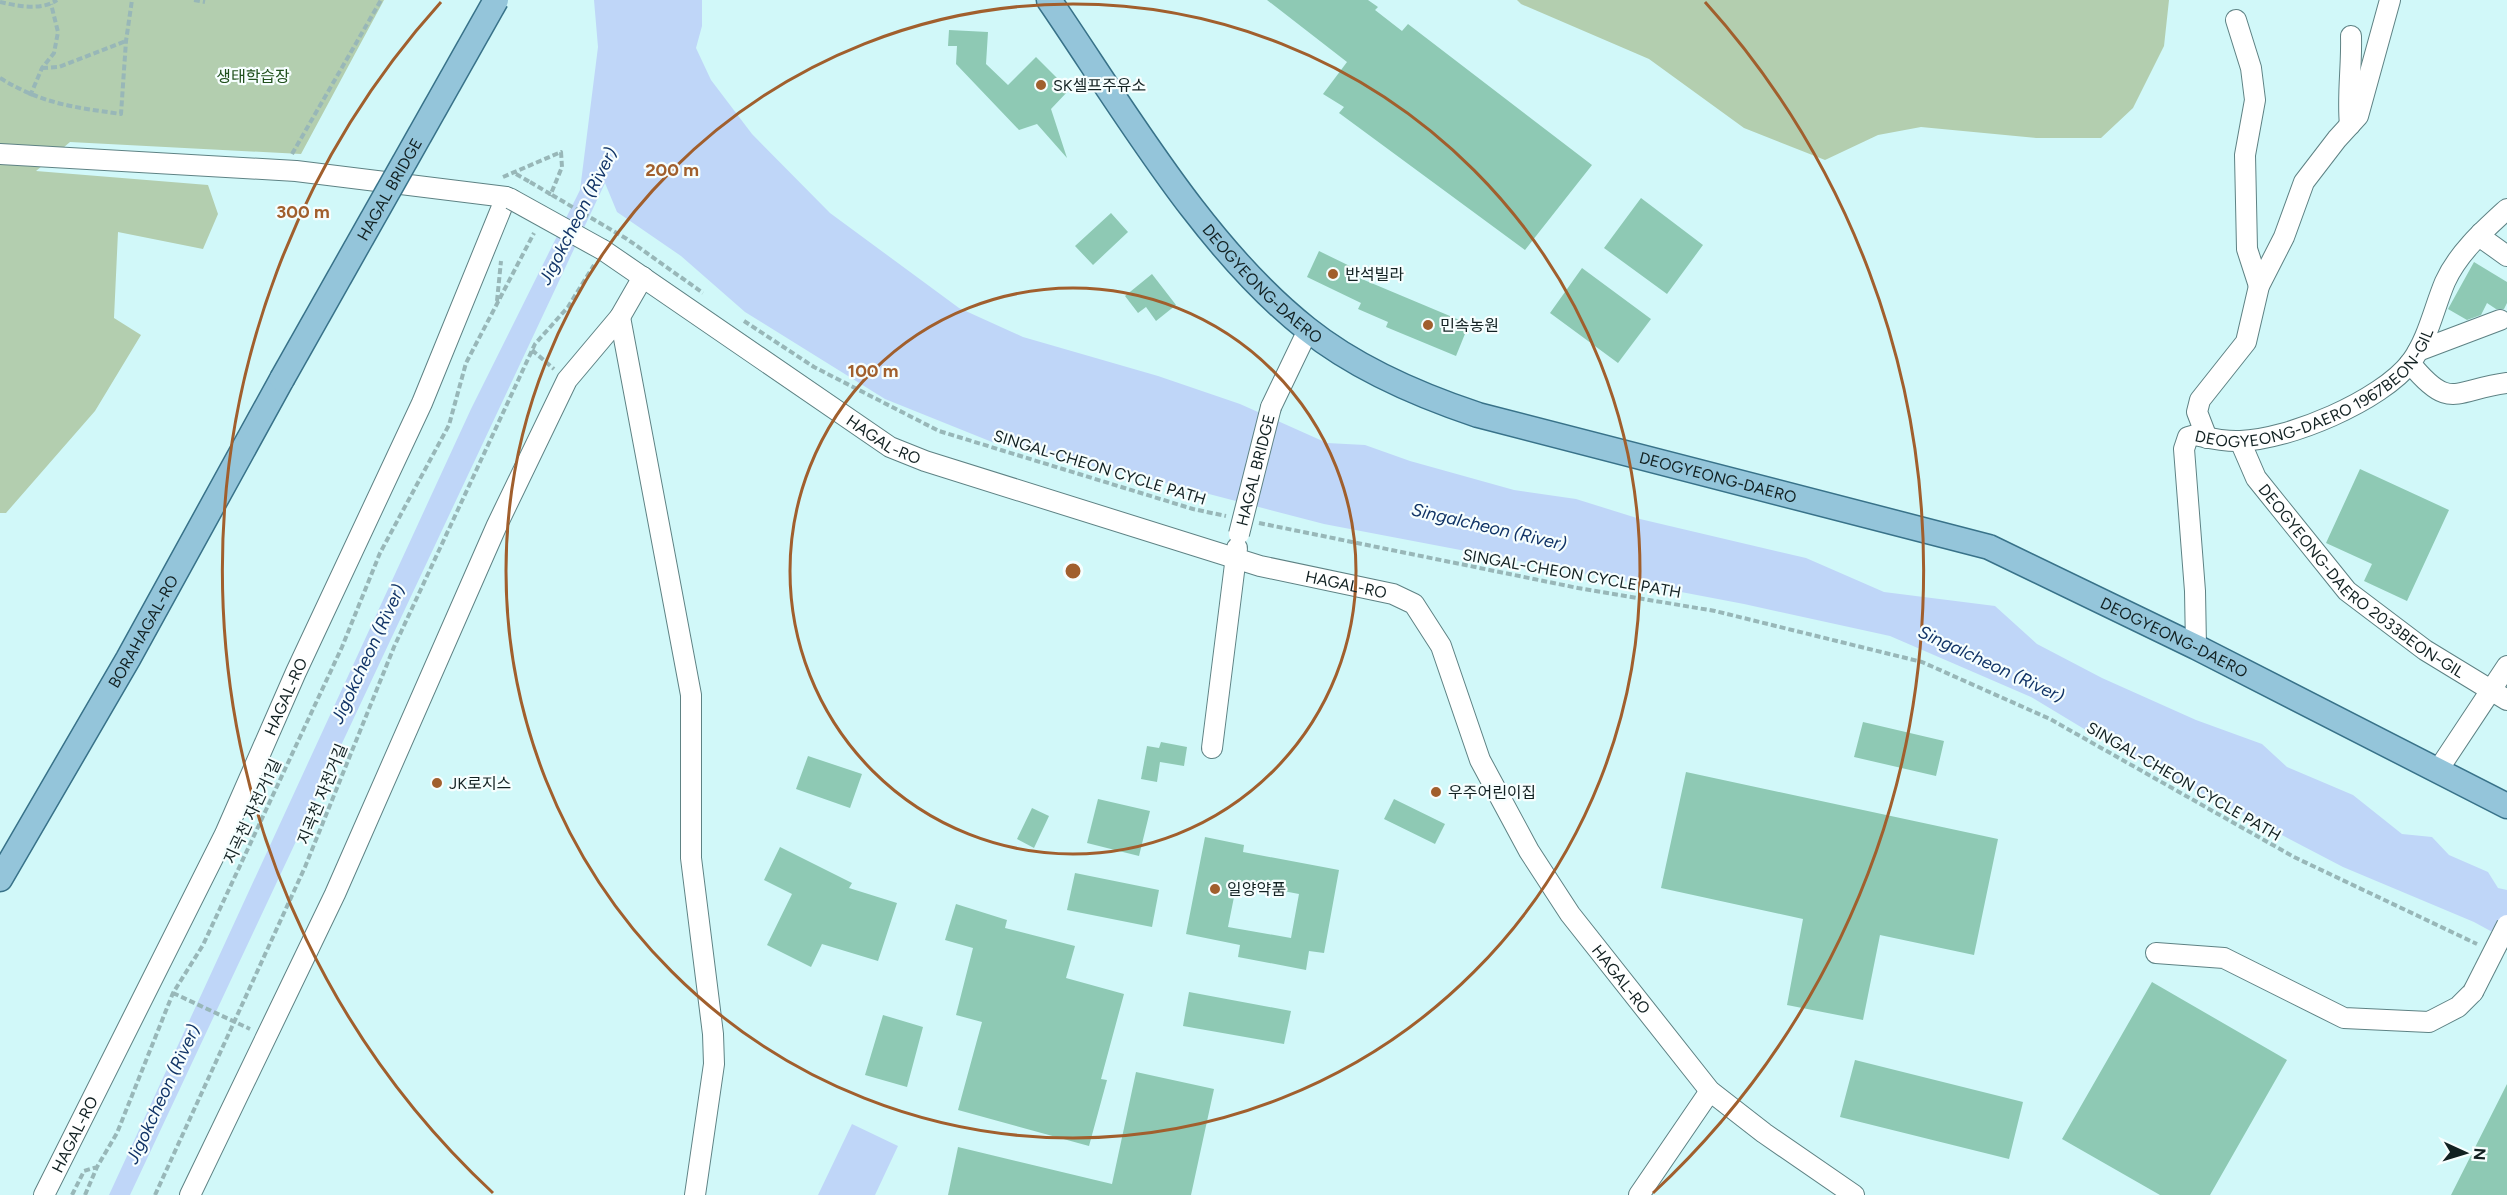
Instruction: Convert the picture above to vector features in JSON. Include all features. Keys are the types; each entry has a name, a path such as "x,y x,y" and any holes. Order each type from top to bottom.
{"main road":[{"name":"HAGAL BRIDGE","path":"282,379 496,0"},
{"name":"DEOGYEONG-DAERO","path":"1048,0 1184,197 1232,255 1308,330 1389,380 1425,397 1478,415 1989,547 2196,647 2507,806"},
{"name":"BORAHAGAL-RO","path":"0,879 128,659 282,379"}],"street":[{"path":"2207,438 2197,406 2246,342 2259,286 2284,237 2304,182 2319,160 2358,116 2390,0"},
{"path":"2236,21 2251,68 2255,100 2245,155 2247,249 2259,286"},
{"path":"2350,125 2348,105 2352,72 2351,36"},
{"path":"0,154 297,171 509,198"},
{"name":"HAGAL-RO","path":"44,1195 225,834 296,672 422,403 509,198 603,250 890,447 1235,569 1394,594 1414,604 1441,646 1480,760 1529,851 1570,914 1710,1091 1764,1133 1854,1195"},
{"name":"DEOGYEONG-DAERO 1967BEON-GIL","path":"2196,647 2195,591 2184,449 2188,437 2240,441 2277,434 2334,414 2383,388 2414,357 2446,280 2481,233 2507,209"},
{"path":"2481,233 2486,241 2507,256"},
{"path":"190,1195 335,894 496,525 567,380 620,316 643,277"},
{"path":"620,316 691,695 692,858 714,1034 714,1064 695,1195"},
{"path":"2500,320 2414,357 2429,386 2442,393 2459,393 2507,383"},
{"name":"HAGAL BRIDGE","path":"1212,748 1235,569 1271,407 1308,330"},
{"name":"DEOGYEONG-DAERO 2033BEON-GIL","path":"2240,441 2256,478 2347,591 2425,650 2507,700"},
{"path":"2438,770 2490,688 2507,666"},
{"path":"2156,953 2224,958 2344,1018 2429,1022 2458,1007 2472,992 2507,925"},
{"path":"1639,1195 1710,1091"}],"path":[{"path":"0,2 23,7 51,4 57,0"},
{"path":"0,78 30,96 59,105 121,114 126,41 132,0"},
{"path":"194,0 205,2"},
{"path":"290,158 381,0"},
{"path":"30,96 42,68 54,53 58,32 51,4"},
{"path":"42,68 58,67 126,41"},
{"path":"561,152 515,173 627,239 708,297"},
{"name":"지곡천 자전거길","path":"155,1195 305,867 394,647 532,350 568,307 603,250"},
{"name":"지곡천 자전거1길","path":"86,1195 97,1167 117,1133 173,993 203,945 342,647 380,553 449,425 466,363 496,305"},
{"name":"SINGAL-CHEON CYCLE PATH","path":"736,316 814,367 939,431 1193,509 1228,517"},
{"path":"532,350 567,380"},
{"name":"SINGAL-CHEON CYCLE PATH","path":"1245,528 1715,611 1922,662 2050,719 2294,857 2480,946"},
{"path":"173,993 236,1022"},
{"path":"72,1195 84,1171 97,1167"}],"green space":[{"name":"생태학습장","path":"0,0 384,0 301,154 70,142 36,171 208,185 218,214 203,249 118,232 114,318 141,335 95,411 6,513 0,513"},
{"path":"1517,0 2169,0 2164,46 2133,108 2101,138 2036,138 1921,127 1878,135 1825,160 1744,128 1649,59 1521,4"}],"water":[{"path":"594,0 702,0 702,26 696,48 711,80 752,134 830,213 959,308 1023,337 1158,376 1240,404 1327,443 1365,445 1410,461 1514,490 1576,499 1640,519 1806,558 1884,592 1995,606 2037,644 2102,678 2196,720 2262,744 2287,767 2353,795 2402,834 2432,837 2449,855 2488,872 2498,888 2507,890 2507,940 2474,922 2343,867 2114,747 2031,697 1890,636 1744,604 1324,524 1186,488 992,442 885,399 745,312 681,256 617,212 605,183 130,1195 109,1195 471,409 580,190 598,47"},
{"path":"852,1124 898,1146 875,1195 818,1195"}],"building":[{"path":"1267,0 1368,0 1378,7 1375,10 1402,31 1408,24 1592,165 1525,250 1339,113 1344,107 1323,94 1347,62"},
{"path":"949,30 988,32 986,64 1008,85 1036,57 1069,90 1051,109 1067,158 1037,124 1019,130 956,64 957,46 948,46"},
{"path":"1641,198 1703,245 1667,294 1604,248"},
{"path":"1111,213 1128,232 1093,265 1075,246"},
{"path":"1319,251 1360,271 1357,277 1469,324 1456,356 1386,327 1388,322 1358,309 1361,303 1307,277"},
{"path":"2474,262 2507,282 2507,303 2504,309 2496,309 2487,303 2481,315 2467,320 2448,309"},
{"path":"1582,268 1651,319 1618,363 1550,313"},
{"path":"1152,274 1176,305 1156,321 1146,307 1138,313 1125,296"},
{"path":"2360,469 2449,510 2407,601 2364,581 2372,564 2326,543"},
{"path":"1863,722 1944,741 1936,776 1854,757"},
{"path":"1161,742 1187,747 1184,766 1160,762 1157,782 1141,779 1147,746 1159,748"},
{"path":"808,756 862,774 850,808 796,789"},
{"path":"1686,772 1998,839 1974,955 1880,935 1863,1020 1787,1005 1803,919 1661,888"},
{"path":"1098,799 1150,811 1139,856 1087,843"},
{"path":"1394,799 1445,824 1435,844 1384,819"},
{"path":"1032,808 1049,816 1034,848 1017,839"},
{"path":"1205,837 1244,845 1243,852 1339,870 1324,953 1309,951 1306,970 1238,957 1240,945 1186,934","holes":["1237,882 1299,894 1291,938 1228,927"]},
{"path":"780,847 852,883 849,888 897,903 878,961 822,944 811,967 767,945 792,894 764,880"},
{"path":"1075,873 1159,890 1152,927 1067,910"},
{"path":"956,904 1007,920 1005,928 1075,946 1066,978 1124,994 1101,1079 1107,1080 1089,1146 958,1110 982,1022 956,1015 973,948 945,940"},
{"path":"2152,982 2287,1060 2210,1195 2160,1195 2062,1139"},
{"path":"1189,992 1291,1011 1284,1044 1183,1026"},
{"path":"883,1015 923,1027 907,1087 865,1075"},
{"path":"1855,1060 2023,1102 2009,1159 1840,1117"},
{"path":"1136,1072 1214,1089 1191,1195 948,1195 958,1147 1112,1184"},
{"path":"2507,1084 2507,1195 2451,1195"}],"place":[{"name":"SK셀프주유소","path":"1041,85"},
{"name":"반석빌라","path":"1333,274"},
{"name":"민속농원","path":"1428,325"},
{"name":"JK로지스","path":"437,783"},
{"name":"우주어린이집","path":"1436,792"},
{"name":"일양약품","path":"1215,889"}],"water label":[{"name":"Jigokcheon (River)","path":"578,216"},
{"name":"Singalcheon (River)","path":"1489,527"},
{"name":"Jigokcheon (River)","path":"368,654"},
{"name":"Singalcheon (River)","path":"1991,664"},
{"name":"Jigokcheon (River)","path":"163,1094"}]}
